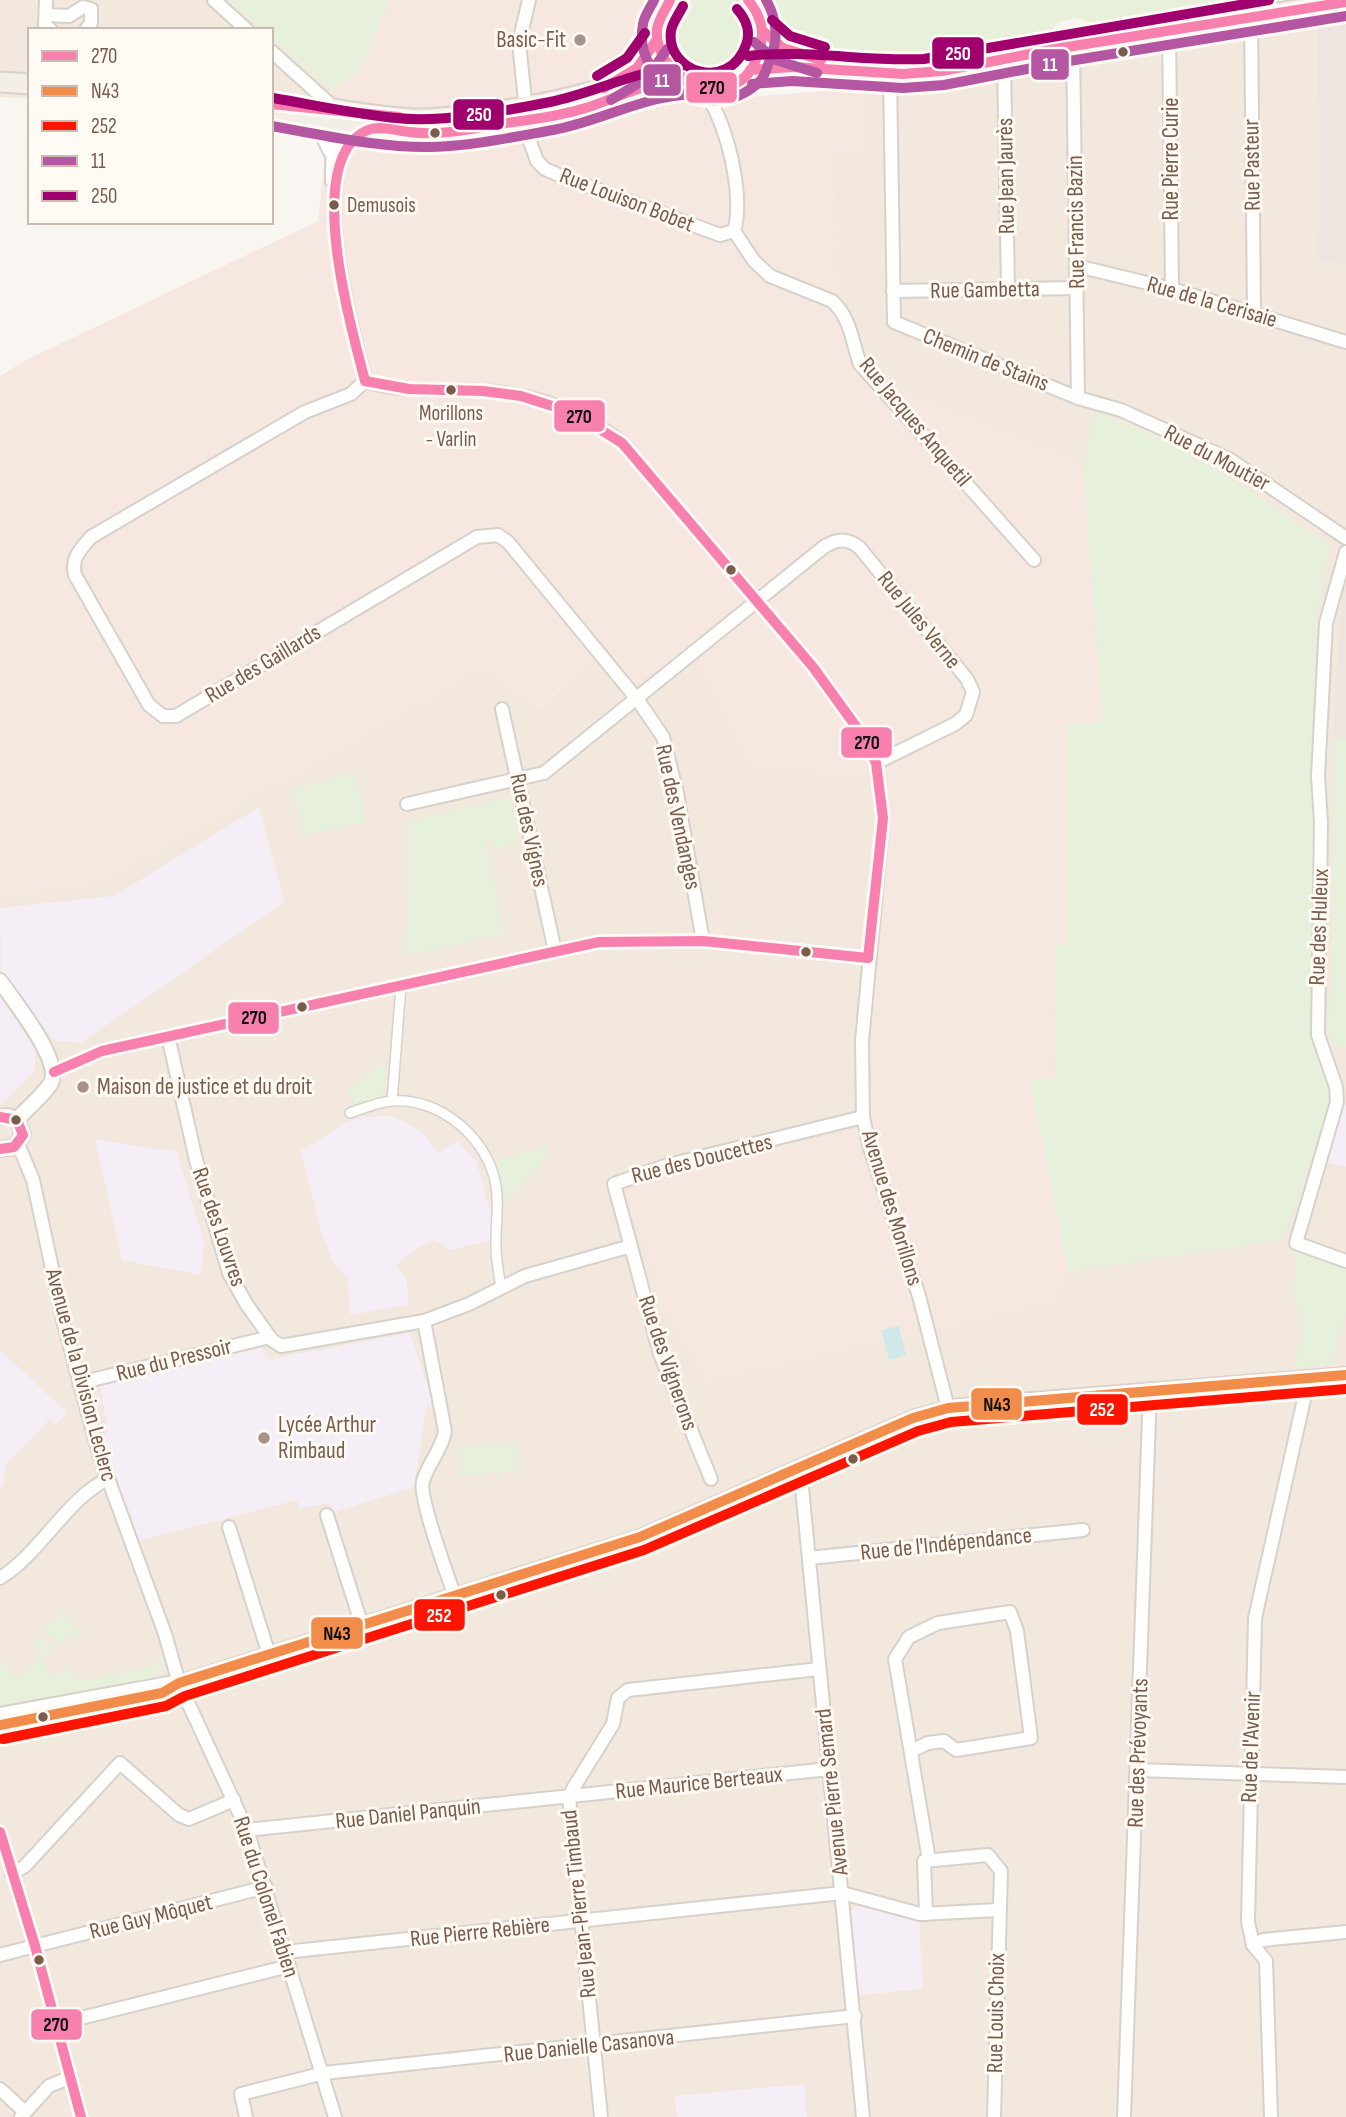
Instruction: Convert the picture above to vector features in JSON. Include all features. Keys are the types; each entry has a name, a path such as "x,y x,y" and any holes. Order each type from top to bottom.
{"main road":[{"path":"273,104 374,128 432,133 527,112 594,92 620,81 638,68 656,41 659,19 669,0"},
{"path":"273,112 302,118 423,119 527,112 573,112 650,84 681,81 701,88 717,88 733,83 750,70 760,51 763,31 759,16 748,0"},
{"path":"763,31 783,48 842,64 897,64 1040,52 1346,2"},
{"path":"656,41 665,64 681,81"},
{"path":"750,70 777,66 890,76 1004,62 1040,52"},
{"path":"0,82 28,84"}],"street":[{"path":"46,0 45,25 49,28"},
{"path":"214,0 245,28"},
{"name":"Rue Louison Bobet","path":"529,0 519,43 533,151 545,169 720,235 734,232"},
{"path":"46,16 69,16 76,9 91,9 91,23 87,28"},
{"name":"Rue Pasteur","path":"1251,17 1254,312"},
{"name":"Rue Pierre Curie","path":"1169,30 1172,289"},
{"name":"Rue Francis Bazin","path":"1068,47 1077,266 1078,398"},
{"path":"273,53 336,119 338,172 333,206"},
{"name":"Rue Jean Jaurès","path":"1004,62 1008,289"},
{"path":"890,76 893,291"},
{"path":"719,115 733,83"},
{"path":"701,88 719,115 738,209 734,232"},
{"path":"302,118 323,136 331,156"},
{"path":"336,119 331,156 338,260 365,381"},
{"path":"338,172 349,142 374,128"},
{"name":"Rue Jacques Anquetil","path":"734,232 754,261 770,276 832,301 840,308 849,325 860,365 1034,560"},
{"name":"Rue de la Cerisaie","path":"1077,266 1254,312 1346,342"},
{"name":"Rue Gambetta","path":"893,291 1077,288"},
{"name":"Chemin de Stains","path":"893,291 894,322 1078,398"},
{"name":"Avenue des Morillons","path":"365,381 395,390 485,391 564,408 597,422 622,443 757,600 865,739 876,763 883,818 862,1041 863,1117 869,1145 919,1296 948,1408"},
{"name":"Rue des Gaillards","path":"365,381 351,394 305,412 91,537 75,556 73,566 149,705 163,716 176,716 477,537 498,535 508,542 637,699"},
{"name":"Rue du Moutier","path":"1078,398 1121,410 1230,459 1346,538"},
{"name":"Rue Jules Verne","path":"757,600 825,546 838,540 851,541 859,547 967,679 973,692 966,715 955,724 876,763"},
{"name":"Rue des Huleux","path":"1346,552 1326,623 1318,776 1321,823 1318,1035 1336,1087 1337,1102 1296,1243 1346,1261"},
{"path":"407,804 544,773 757,600"},
{"name":"Rue des Vendanges","path":"637,699 663,737 677,793 703,941"},
{"name":"Rue des Vignes","path":"502,709 555,951"},
{"path":"54,1072 102,1051 555,951 632,940 703,941 868,958"},
{"path":"0,981 43,1044 54,1072 51,1083 17,1120"},
{"path":"392,1101 401,986"},
{"name":"Rue des Louvres","path":"168,1036 196,1160 229,1273 270,1337"},
{"path":"350,1113 392,1101 431,1108 452,1119 480,1145 496,1185 498,1214 495,1242 501,1288"},
{"path":"0,1116 17,1120 22,1129 18,1144 9,1149 0,1149"},
{"name":"Rue des Doucettes","path":"631,1246 614,1184 616,1181 863,1117"},
{"name":"Avenue de la Division Leclerc","path":"18,1144 33,1180 79,1383 108,1479 165,1634 179,1684"},
{"path":"270,1337 281,1346 424,1321 525,1276 631,1246"},
{"name":"Rue des Vignerons","path":"631,1246 660,1354 711,1479"},
{"path":"424,1321 445,1431 444,1443 427,1470 421,1490 455,1597"},
{"name":"Rue du Pressoir","path":"79,1383 270,1337"},
{"path":"0,1725 150,1696 179,1684 640,1537 913,1418 948,1408 1097,1393 1346,1375"},
{"name":"Rue de l'Avenir","path":"1270,2117 1266,1961 1253,1945 1248,1922 1255,1618 1309,1377"},
{"name":"Rue des Prévoyants","path":"1124,2117 1150,1389"},
{"name":"Avenue Pierre Semard","path":"800,1467 863,2117"},
{"path":"0,1578 24,1560 88,1492 108,1479"},
{"path":"327,1515 362,1626"},
{"path":"229,1527 270,1655"},
{"name":"Rue de l'Indépendance","path":"809,1558 1083,1530"},
{"path":"911,1751 928,1743 944,1741 956,1750 1031,1738 1017,1631 1010,1612 938,1623 909,1637 895,1659 929,1860 924,1861 926,1914"},
{"name":"Rue Jean-Pierre Timbaud","path":"601,2117 569,1797 613,1724 618,1699 628,1690 819,1669"},
{"path":"0,1715 152,1685 179,1684"},
{"name":"Rue du Colonel Fabien","path":"179,1684 247,1830 324,2073 335,2117"},
{"path":"12,1874 25,1866 120,1763 179,1815 189,1819 234,1800"},
{"name":"Rue Maurice Berteaux","path":"569,1797 829,1769"},
{"path":"1137,1770 1346,1777"},
{"name":"Rue Daniel Panquin","path":"247,1830 569,1797"},
{"path":"0,1832 35,1946 81,2117"},
{"name":"Rue Louis Choix","path":"929,1860 988,1855 1002,1871 994,2117"},
{"name":"Rue Guy Môquet","path":"0,1955 266,1887"},
{"path":"842,1893 926,1914 999,1910"},
{"name":"Rue Pierre Rebière","path":"285,1952 842,1893"},
{"path":"1253,1945 1263,1940 1346,1932"},
{"path":"57,2024 289,1966"},
{"name":"Rue Danielle Casanova","path":"246,2117 240,2094 324,2073 855,2017"},
{"path":"0,2089 23,2115 49,2085 71,2077"}],"shaded area":[{"path":"0,0 228,0 261,28 28,28 28,98 0,97"},
{"path":"389,0 651,0 654,65 698,101 864,88 864,153 830,156 839,297 859,370 1061,455 1083,470 1103,722 1066,725 1067,946 1055,946 1056,1080 1030,1081 1068,1272 1058,1303 706,1384 664,1310 622,1183 871,1127 880,778 750,771 690,648 628,689 593,661 537,708 484,668 105,879 0,898 0,376 24,361 318,221 332,90 360,71"},
{"path":"1346,20 1346,265 1318,260 1317,24"},
{"path":"1317,24 1318,259 1346,265 1346,573 1333,736 1346,740 1346,2117 0,2117 0,898 105,879 484,668 538,708 593,661 690,647 880,778 871,1127 623,1183 664,1310 1056,1079 1055,945 1067,945 1103,722 1083,471 1061,455 859,371 839,297 830,155 864,153 864,88"},
{"path":"273,39 332,90 301,126 273,122"},
{"path":"1346,573 1346,740 1333,736 1343,574"},
{"path":"259,807 284,902 81,1043 53,1040 1,969 0,908 114,896"},
{"path":"0,997 35,1049 35,1070 2,1104 0,1104"},
{"path":"1346,1099 1346,1167 1326,1162"},
{"path":"392,1116 421,1131 438,1153 457,1141 476,1161 491,1214 492,1240 450,1250 434,1240 418,1248 396,1265 406,1278 409,1305 350,1315 348,1278 334,1264 322,1234 301,1151 347,1122 363,1117"},
{"path":"95,1139 177,1152 204,1243 201,1275 122,1260"},
{"name":"Lycée Arthur Rimbaud","path":"410,1333 432,1400 431,1407 426,1408 414,1487 334,1512 329,1503 299,1509 297,1500 138,1541 131,1514 127,1512 117,1486 118,1480 108,1452 102,1445 108,1431 100,1386 262,1348 266,1360"},
{"path":"0,1350 67,1413 56,1424 49,1420 5,1466 4,1484 0,1488"},
{"path":"859,1904 919,1923 923,1989 859,1995 851,1912"},
{"path":"804,2084 807,2117 677,2117 675,2096"}],"green space":[{"path":"228,0 389,0 360,71 332,90 273,39 273,28 261,28"},
{"path":"682,0 735,0 743,8 750,22 752,38 747,57 735,70 719,75 702,75 685,69 672,58 666,42 669,23"},
{"path":"765,0 1274,0 1104,26 1075,18 1058,22 1046,38 990,42 972,49 849,56 802,47 785,38 778,30"},
{"path":"1094,413 1158,437 1188,452 1330,546 1317,616 1311,1037 1329,1084 1329,1113 1282,1240 1068,1272 1030,1080 1056,1079 1055,945 1067,945 1066,724 1103,722 1083,470"},
{"path":"1333,736 1346,740 1346,1047 1332,1044 1328,1032 1332,953"},
{"path":"355,774 366,822 303,835 293,788"},
{"path":"511,797 519,831 508,835 517,833 519,843 493,849 491,839 485,840 505,934 405,956 409,821"},
{"path":"385,1063 383,1098 354,1108 349,1088"},
{"path":"548,1146 547,1154 538,1169 505,1203 501,1202 498,1160"},
{"path":"1297,1247 1346,1266 1346,1313 1332,1364 1296,1367 1302,1328 1293,1288"},
{"path":"516,1442 519,1471 460,1476 457,1447"},
{"path":"62,1612 81,1631 73,1640 69,1637 60,1646 44,1630"},
{"path":"39,1636 53,1649 41,1659 47,1665 43,1670 57,1676 66,1668 79,1682 156,1665 164,1652 165,1665 147,1681 0,1710 0,1661 16,1677 21,1673 24,1675 42,1652 32,1642"}],"water":[{"path":"899,1326 906,1355 889,1360 881,1330"}],"transit line":[{"name":"11","path":"654,0 643,24 643,47 650,66 664,82 681,93 701,99 722,100 742,94 760,81 765,73 776,35 774,20 766,0"},
{"name":"270","path":"670,0 657,29 659,46 666,61 677,73 707,88 723,88 738,82 751,70 756,60 762,37 761,24 748,0"},
{"name":"250","path":"748,56 792,54 924,59 1269,0"},
{"name":"270","path":"750,70 792,67 903,74 942,71 1061,48 1346,2"},
{"name":"250","path":"683,6 671,31 672,45 687,66 713,73 726,69 737,60 746,45 747,26 737,9"},
{"name":"11","path":"752,84 792,81 903,88 944,85 1063,62 1346,16"},
{"name":"250","path":"772,20 790,36 825,47"},
{"name":"270","path":"763,31 783,48 821,60"},
{"name":"250","path":"597,76 627,58 645,33"},
{"name":"270","path":"604,88 637,68 656,41"},
{"name":"11","path":"754,42 776,60 817,73"},
{"name":"11","path":"611,100 647,78 667,49"},
{"name":"250","path":"273,98 396,118 453,118 550,102 646,73 680,67"},
{"name":"270","path":"365,381 336,246 334,208 337,174 348,147 368,130 373,129 438,133 538,119 589,107 646,87 681,81"},
{"name":"11","path":"273,126 371,143 411,147 446,146 553,130 649,101 682,95"},
{"name":"270","path":"273,104 399,117"},
{"name":"270","path":"365,381 409,389 483,391 521,396 574,413 622,443 813,667 865,739 876,763 883,818 868,958"},
{"name":"270","path":"54,1072 102,1051 599,942 703,941 868,958"},
{"name":"270","path":"0,1117 17,1120 23,1135 14,1147 0,1149"},
{"name":"N43","path":"0,1725 162,1693 179,1683 640,1537 913,1418 948,1408 1346,1375"},
{"name":"252","path":"3,1739 166,1706 185,1696 644,1550 918,1431 951,1422 1346,1389"},
{"name":"270","path":"0,1832 35,1946 81,2117"}],"place":[{"name":"Basic-Fit","path":"580,40"},
{"name":"Demusois","path":"334,205"},
{"name":"Morillons - Varlin","path":"451,390"},
{"name":"Maison de justice et du droit","path":"83,1087"},
{"name":"Lycée Arthur Rimbaud","path":"264,1438"}]}
